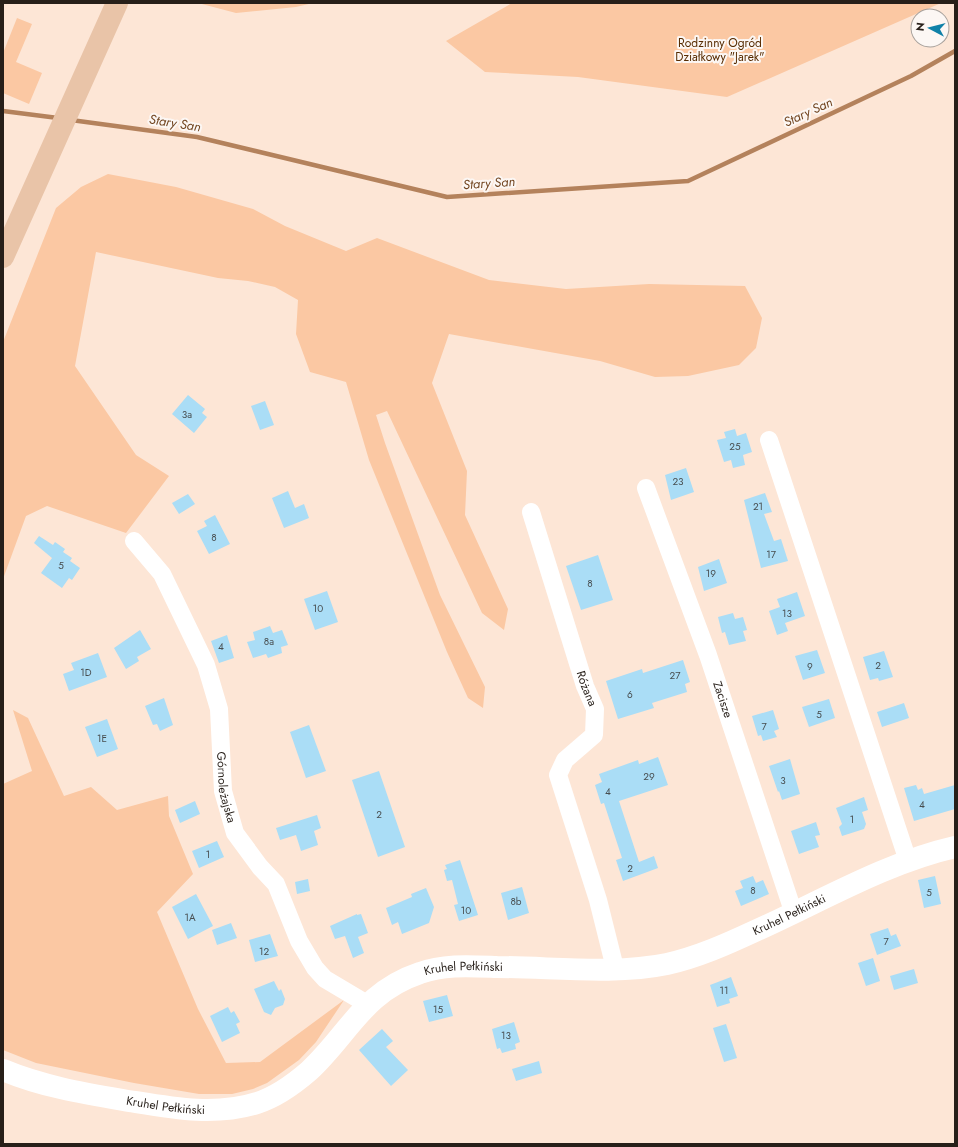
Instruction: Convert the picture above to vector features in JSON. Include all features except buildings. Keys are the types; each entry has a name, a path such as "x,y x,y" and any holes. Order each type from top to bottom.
{"main road":[{"path":"3,257 117,3"}],"street":[{"path":"769,440 908,861"},
{"name":"Zacisze","path":"646,488 708,655 794,914"},
{"name":"Różana","path":"531,512 585,686 595,709 594,735 565,760 558,775 598,900 615,968"},
{"name":"Górnoleżajska","path":"134,541 162,574 206,665 219,709 223,791 235,833 260,867 276,884 299,941 315,968 324,979 368,1004"},
{"name":"Kruhel Pełkiński","path":"3,1070 42,1084 170,1108 204,1110 246,1106 270,1098 292,1085 311,1069 368,1004 379,994 406,978 421,972 462,966 647,967 684,959 708,952 908,861 955,847"}],"green space":[{"path":"198,3 313,3 296,7 236,13"},
{"name":"Rodzinny Ogród Działkowy \"Jarek\"","path":"512,3 941,3 930,8 910,8 910,17 727,97 578,77 485,72 446,41"},
{"path":"17,18 32,24 16,62 42,73 29,104 3,93 3,53"},
{"path":"108,174 176,187 253,209 285,226 346,251 377,238 489,280 566,289 649,284 745,286 762,318 756,348 739,365 688,376 655,377 600,361 449,334 432,383 467,471 465,515 508,609 504,630 482,613 387,411 376,415 440,595 485,687 483,708 468,698 447,652 369,460 346,382 310,372 296,334 298,300 275,287 248,281 218,278 96,252 75,366 136,455 169,476 126,533 47,506 26,516 3,579 3,342 56,208 81,187"},
{"path":"13,710 28,718 64,796 91,787 117,810 168,796 169,816 193,874 157,912 198,1009 226,1063 260,1062 344,1000 316,1042 299,1060 267,1083 253,1089 232,1094 199,1094 134,1083 36,1063 3,1050 3,784 32,771"}],"waterway":[{"name":"Stary San","path":"71,120 197,137 447,197 688,181 911,76 955,51"},
{"name":"Stary San","path":"3,111 58,118"}]}
